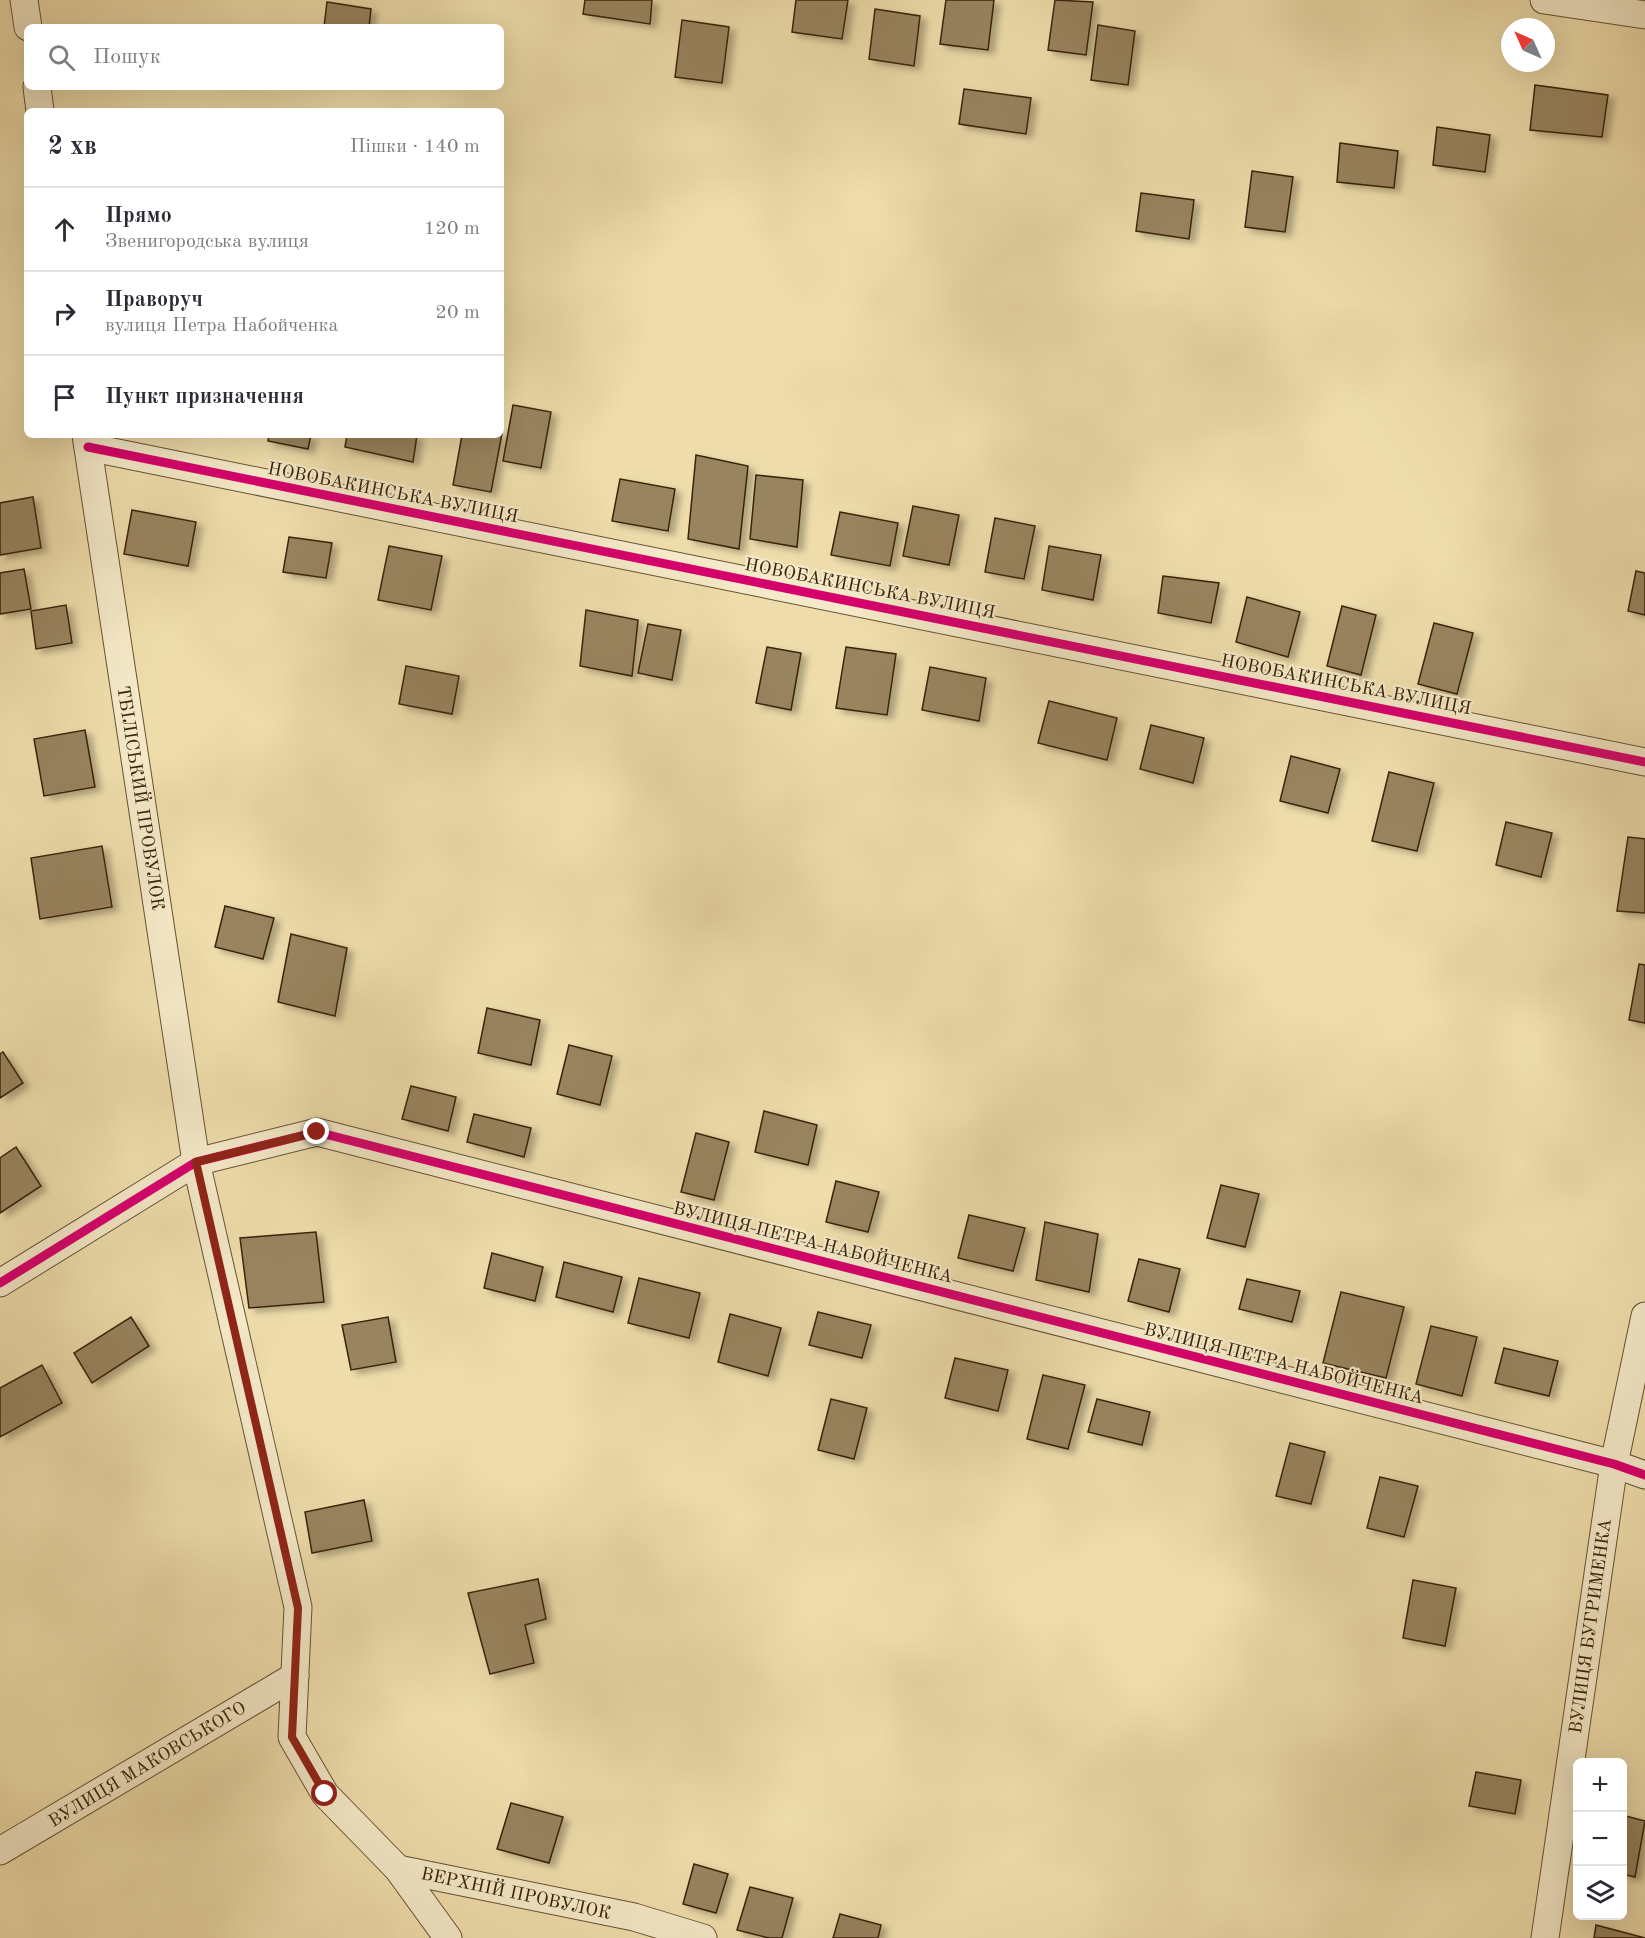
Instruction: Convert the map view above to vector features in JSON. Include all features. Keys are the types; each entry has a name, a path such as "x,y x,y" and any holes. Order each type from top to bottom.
{"street":[{"path":"24,0 28,24"},
{"path":"1544,0 1645,15"},
{"path":"37,90 40,108"},
{"name":"НОВОБАКИНСЬКА ВУЛИЦЯ","path":"87,441 1645,762"},
{"name":"ТБІЛІСЬКИЙ ПРОВУЛОК","path":"87,441 196,1162 298,1608 292,1737 325,1794 398,1869 448,1938"},
{"name":"ВУЛИЦЯ ПЕТРА НАБОЙЧЕНКА","path":"0,1283 196,1162 317,1132 1614,1464 1645,1475"},
{"name":"ВУЛИЦЯ БУГРИМЕНКА","path":"1545,1938 1614,1464 1645,1316"},
{"name":"ВУЛИЦЯ МАКОВСЬКОГО","path":"0,1851 295,1676"},
{"name":"ВЕРХНІЙ ПРОВУЛОК","path":"398,1869 634,1917 703,1938"}],"building":[{"path":"585,0 652,0 650,24 583,14"},
{"path":"796,0 848,0 842,39 792,32"},
{"path":"946,0 994,0 988,50 940,44"},
{"path":"1055,0 1093,2 1086,55 1048,50"},
{"path":"327,2 371,9 369,24 324,24"},
{"path":"875,9 920,16 914,66 869,59"},
{"path":"682,20 729,27 722,83 675,77"},
{"path":"1098,25 1135,31 1128,85 1091,80"},
{"path":"1535,85 1608,95 1602,137 1530,130"},
{"path":"964,89 1031,98 1026,134 959,124"},
{"path":"1437,127 1490,135 1485,172 1433,165"},
{"path":"1340,143 1398,151 1394,188 1337,182"},
{"path":"1252,171 1293,177 1285,232 1245,227"},
{"path":"1141,193 1194,200 1189,239 1136,231"},
{"path":"513,405 551,412 541,468 503,461"},
{"path":"268,438 310,438 308,449 268,441"},
{"path":"346,438 417,438 413,462 345,447"},
{"path":"461,438 501,438 491,492 453,485"},
{"path":"696,455 748,466 739,549 688,539"},
{"path":"756,475 803,480 797,547 750,539"},
{"path":"620,479 675,489 668,531 612,521"},
{"path":"33,497 41,548 0,555 0,503"},
{"path":"913,506 959,515 949,565 903,556"},
{"path":"132,510 196,522 188,566 124,554"},
{"path":"840,512 898,523 890,566 831,555"},
{"path":"995,518 1035,526 1024,579 985,572"},
{"path":"289,537 332,543 326,578 283,572"},
{"path":"389,546 442,556 431,610 378,600"},
{"path":"1049,546 1101,555 1093,600 1042,590"},
{"path":"24,569 31,609 0,614 0,573"},
{"path":"1636,571 1645,573 1645,615 1628,611"},
{"path":"1163,576 1219,583 1211,623 1158,613"},
{"path":"1247,597 1300,612 1288,657 1236,642"},
{"path":"66,605 72,643 36,649 31,611"},
{"path":"1342,606 1376,615 1361,675 1327,666"},
{"path":"586,610 638,620 632,676 580,666"},
{"path":"1434,623 1473,633 1457,694 1418,684"},
{"path":"648,624 681,630 672,680 638,673"},
{"path":"767,647 801,653 791,710 756,703"},
{"path":"846,647 896,654 887,715 836,708"},
{"path":"406,666 459,676 452,714 399,704"},
{"path":"930,667 986,678 979,721 922,710"},
{"path":"1049,701 1117,718 1107,760 1038,743"},
{"path":"1151,725 1204,738 1193,783 1140,769"},
{"path":"85,730 95,787 44,796 34,739"},
{"path":"1291,756 1340,769 1328,813 1280,801"},
{"path":"1389,772 1434,783 1417,851 1372,841"},
{"path":"1506,822 1552,833 1541,877 1496,865"},
{"path":"1628,837 1645,839 1645,913 1617,911"},
{"path":"102,846 112,907 40,919 31,858"},
{"path":"225,906 274,918 263,959 215,947"},
{"path":"291,934 347,948 335,1016 278,1002"},
{"path":"1639,964 1645,965 1645,1023 1629,1020"},
{"path":"487,1008 540,1020 531,1065 478,1053"},
{"path":"569,1045 612,1056 600,1105 557,1094"},
{"path":"3,1052 23,1083 0,1098 0,1054"},
{"path":"411,1086 456,1097 448,1131 402,1119"},
{"path":"764,1111 817,1125 808,1165 755,1152"},
{"path":"474,1114 531,1128 524,1157 467,1142"},
{"path":"696,1133 729,1142 714,1200 681,1192"},
{"path":"16,1147 41,1186 0,1213 0,1158"},
{"path":"836,1181 879,1192 868,1232 826,1222"},
{"path":"1221,1185 1259,1194 1245,1247 1207,1238"},
{"path":"969,1215 1025,1228 1013,1271 958,1258"},
{"path":"1045,1222 1098,1234 1089,1292 1036,1280"},
{"path":"316,1232 324,1302 249,1308 240,1238"},
{"path":"492,1253 543,1267 535,1301 484,1288"},
{"path":"1139,1259 1180,1269 1169,1312 1128,1301"},
{"path":"564,1262 622,1277 613,1312 556,1297"},
{"path":"639,1278 700,1293 689,1338 628,1323"},
{"path":"1247,1279 1300,1291 1292,1322 1239,1309"},
{"path":"1341,1292 1404,1307 1386,1378 1323,1363"},
{"path":"818,1312 871,1325 862,1358 809,1345"},
{"path":"730,1314 781,1328 768,1376 718,1362"},
{"path":"131,1317 149,1346 92,1383 74,1353"},
{"path":"388,1317 396,1362 351,1370 342,1325"},
{"path":"1431,1326 1477,1337 1462,1396 1416,1384"},
{"path":"1504,1348 1558,1361 1549,1396 1495,1383"},
{"path":"955,1358 1008,1370 998,1411 945,1398"},
{"path":"42,1365 62,1403 0,1437 0,1388"},
{"path":"1043,1375 1085,1385 1068,1449 1027,1439"},
{"path":"831,1399 867,1408 854,1459 818,1450"},
{"path":"1097,1399 1150,1412 1142,1445 1088,1432"},
{"path":"1290,1443 1325,1452 1311,1504 1276,1496"},
{"path":"1380,1477 1418,1486 1404,1537 1367,1528"},
{"path":"364,1500 372,1541 312,1553 305,1512"},
{"path":"538,1579 546,1619 525,1625 534,1663 490,1674 468,1593"},
{"path":"1413,1580 1456,1588 1445,1646 1403,1638"},
{"path":"1476,1772 1521,1780 1515,1814 1469,1806"},
{"path":"511,1803 563,1817 549,1863 497,1849"},
{"path":"1627,1816 1645,1821 1635,1877 1627,1875"},
{"path":"694,1864 728,1874 716,1913 683,1904"},
{"path":"750,1887 793,1898 782,1938 769,1938 737,1930"},
{"path":"840,1914 881,1925 878,1938 833,1938"},
{"path":"1596,1925 1645,1938 1594,1938"}],"cycle path":[{"path":"88,447 1645,762"},
{"path":"0,1283 196,1162 317,1132 1614,1464 1645,1475"}],"route":[{"path":"317,1132 196,1162 298,1608 292,1737 325,1794"}]}
